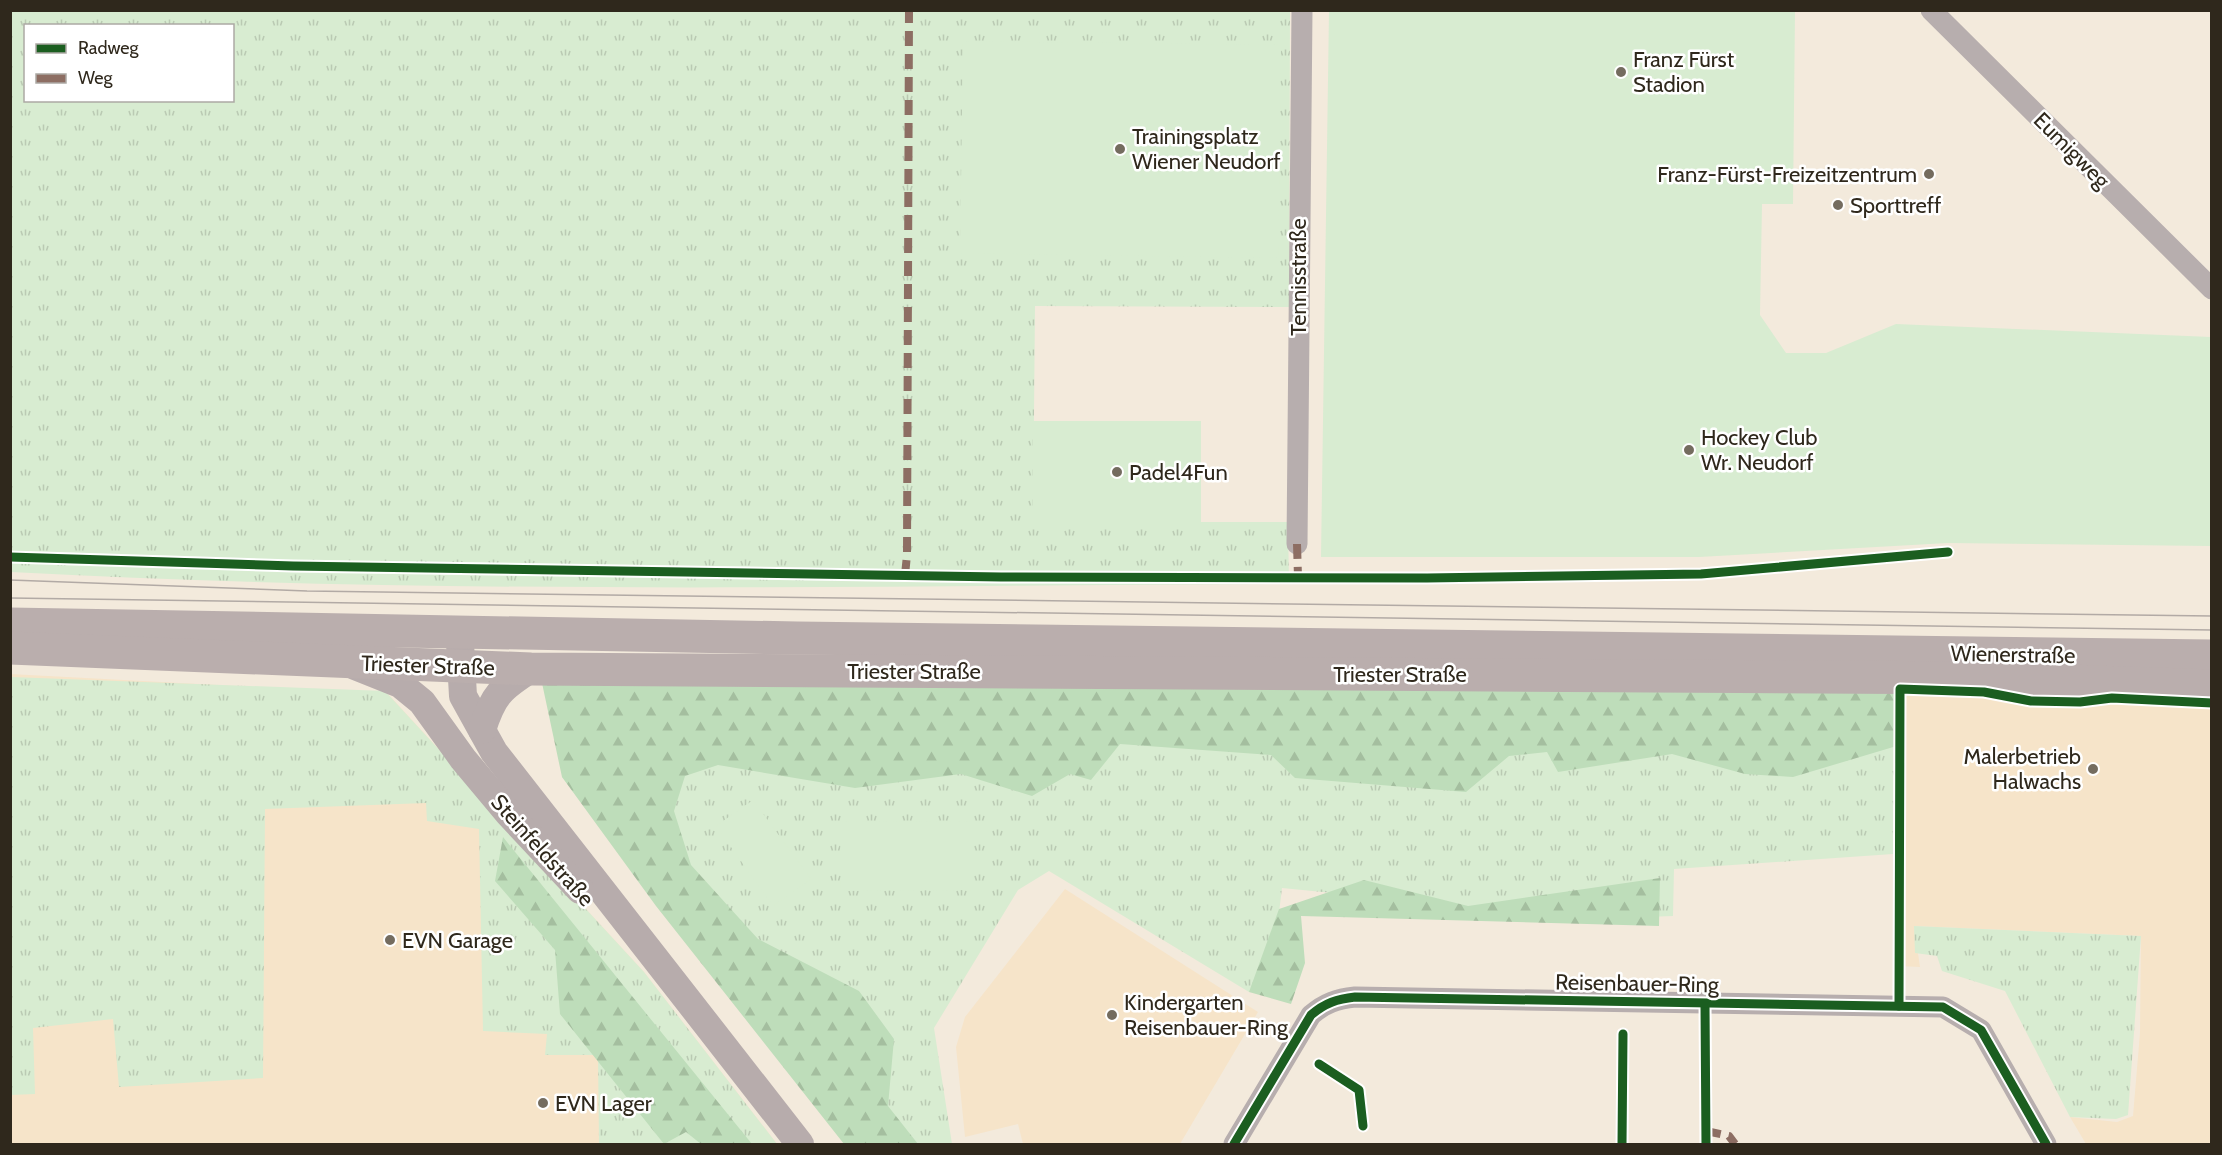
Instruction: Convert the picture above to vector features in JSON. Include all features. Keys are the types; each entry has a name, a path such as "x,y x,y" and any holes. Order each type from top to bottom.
{"main road":[{"name":"Triester Straße","path":"10,624 456,632 1816,664"},
{"name":"Steinfeldstraße","path":"456,632 449,665 436,696 440,725 464,759 509,814 718,1041"},
{"name":"Triester Straße","path":"10,648 531,669 1816,664"},
{"name":"Wienerstraße","path":"1816,664 2211,656"},
{"path":"347,663 400,684 422,702 440,725"},
{"name":"Wienerstraße","path":"1816,664 2211,686"},
{"name":"Steinfeldstraße","path":"449,665 494,752 800,1144"},
{"path":"482,730 490,703 502,687 531,669"}],"street":[{"name":"Tennisstraße","path":"1297,544 1302,10"},
{"name":"Eumigweg","path":"1931,10 2211,289"},
{"name":"Reisenbauer-Ring","path":"1234,1144 1311,1014 1329,1002 1355,997 1942,1007 1981,1030 2046,1144"}],"shaded area":[{"path":"10,674 388,694 644,972 777,1144 11,1144"},
{"path":"1900,689 2080,702 2211,702 2211,1144 2086,1144 2070,1117 2117,1122 2133,1116 2140,1033 2141,936 1914,926 1920,967 1899,966"},
{"name":"Kindergarten Reisenbauer-Ring","path":"1065,889 1258,1012 1180,1144 1023,1144 1018,1124 965,1137 956,1047 965,1017"}],"green space":[{"path":"10,11 1290,11 1289,307 1035,306 1033,522 1288,522 1289,584 650,587 330,584 11,572"},
{"path":"1329,11 1795,11 1793,204 1762,204 1760,315 1786,353 1826,353 1896,324 2211,337 2211,546 1948,543 1699,557 1321,557"},
{"name":"Trainingsplatz Wiener Neudorf","path":"963,41 1281,45 1278,258 960,253"},
{"name":"Padel4Fun","path":"1033,421 1201,421 1201,522 1033,522"},
{"path":"11,677 385,691 644,972 777,1144 599,1144 598,1055 545,1055 547,1034 483,1031 479,829 427,821 426,803 265,809 263,1078 119,1087 113,1019 33,1028 35,1094 11,1095"},
{"path":"542,683 1896,691 1900,745 1793,777 1745,774 1672,754 1558,772 1547,752 1509,756 1466,792 1295,778 1271,755 1120,744 1091,780 1070,774 1032,796 961,774 855,788 718,765 685,776 674,811 691,865 758,939 859,991 894,1039 888,1106 918,1144 844,1144 656,906 562,777"},
{"path":"1896,691 1893,854 1674,869 1673,916 1597,919 1282,888 1273,962 1249,992 1049,871 1018,890 934,1028 952,1144 847,1144 562,777 1383,692"},
{"path":"753,800 811,879 773,906 716,826"},
{"path":"973,821 973,890 841,891 840,822"},
{"path":"503,837 752,1144 701,1144 686,1132 664,1144 560,1014 555,950 495,881"},
{"path":"1660,878 1659,926 1301,916 1305,963 1291,1004 1249,992 1279,909 1364,880 1468,906"},
{"path":"1914,926 2141,936 2128,1115 2116,1119 2070,1117 2005,991 1942,971 1937,956 1915,953"}],"tram line":[{"path":"10,580 307,591 2212,616"},
{"path":"10,598 2212,630"}],"marked path":[{"path":"905,575 907,555 909,10"},
{"path":"1297,544 1298,577"},
{"path":"1706,1131 1729,1136 1735,1144"}],"cycle path":[{"path":"10,557 293,566 1001,577 1427,578 1701,574 1948,552"},
{"path":"1899,1006 1900,689 1984,692 2031,701 2080,702 2112,698 2212,703"},
{"path":"1234,1144 1311,1015 1332,1002 1355,997 1943,1007 1981,1030 2046,1144"},
{"path":"1705,1004 1706,1144"},
{"path":"1622,1144 1623,1034"},
{"path":"1319,1064 1359,1090 1363,1126"}],"place":[{"name":"Franz Fürst Stadion","path":"1621,72"},
{"name":"Trainingsplatz Wiener Neudorf","path":"1120,149"},
{"name":"Franz-Fürst-Freizeitzentrum","path":"1929,174"},
{"name":"Sporttreff","path":"1838,205"},
{"name":"Hockey Club Wr. Neudorf","path":"1689,450"},
{"name":"Padel4Fun","path":"1117,472"},
{"name":"Malerbetrieb Halwachs","path":"2093,769"},
{"name":"EVN Garage","path":"390,940"},
{"name":"Kindergarten Reisenbauer-Ring","path":"1112,1015"},
{"name":"EVN Lager","path":"543,1103"}]}
